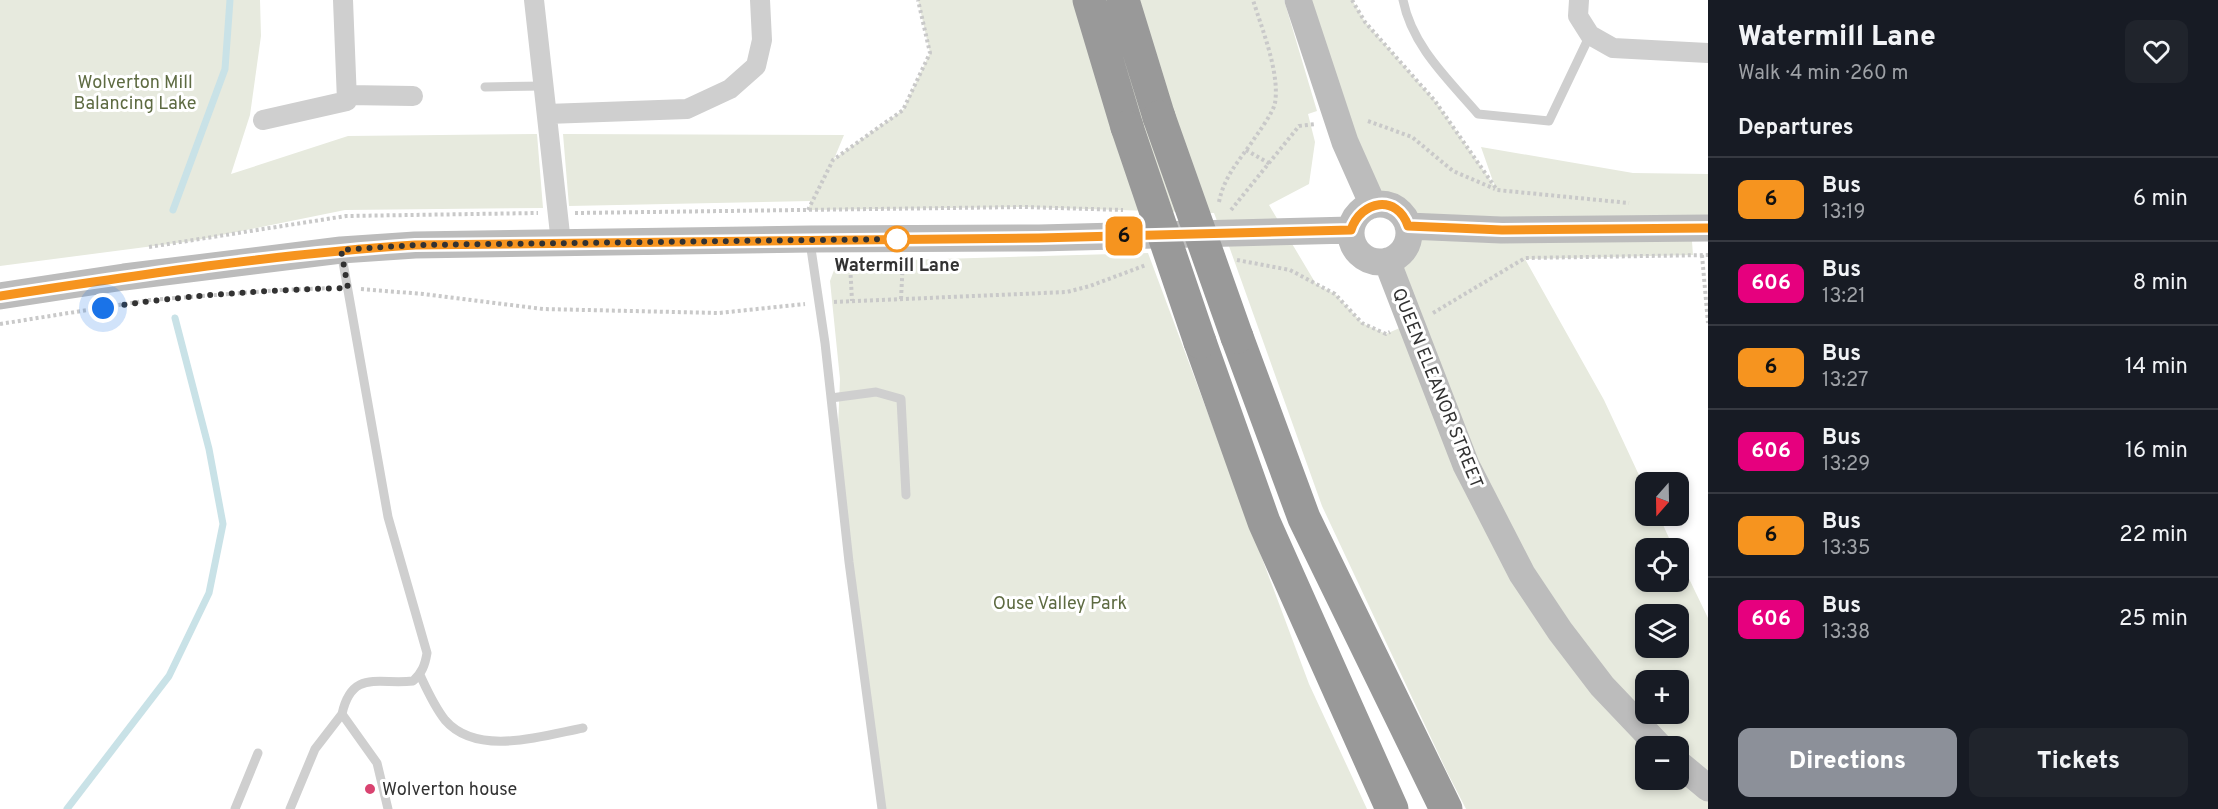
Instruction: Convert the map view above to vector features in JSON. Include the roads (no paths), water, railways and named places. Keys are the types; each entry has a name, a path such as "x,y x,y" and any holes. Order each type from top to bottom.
{"highway":[{"path":"1089,0 1127,128 1264,522 1392,809"},
{"path":"1123,0 1159,117 1304,518 1446,809"}],"street":[{"path":"263,120 347,101 343,0"},
{"path":"534,0 561,243"},
{"path":"547,114 687,109 730,89 756,66 762,40 760,0"},
{"path":"1298,0 1345,142 1373,205"},
{"path":"1579,0 1578,16 1590,35 1613,48 1708,53"},
{"path":"346,95 413,96"},
{"path":"1373,205 1391,206 1401,213 1408,226 1409,236 1405,248 1398,256 1387,261 1378,262 1361,255 1352,239 1351,230 1355,218 1363,210 1373,205"},
{"path":"1408,226 1502,230 1699,228"},
{"path":"0,296 124,277 341,250 415,245 1051,238 1351,230"},
{"name":"QUEEN ELEANOR STREET","path":"1387,261 1466,465 1522,574 1560,631 1602,686 1650,736"},
{"path":"1689,772 1708,788"}],"lane":[{"path":"1403,0 1406,14 1423,49 1478,114 1549,121 1590,35"},
{"path":"485,87 544,86"},
{"path":"810,239 882,809"},
{"path":"290,809 315,748 342,714 345,700 356,686 366,681 376,680 401,683 413,681 420,675 427,653 388,517 341,250"},
{"path":"831,398 876,392 901,399 906,495"},
{"path":"420,675 432,701 446,721 458,731 484,740 526,740 583,728"},
{"path":"342,714 377,763 388,809"},
{"path":"235,809 258,753"}],"waterway":[{"path":"173,210 225,69 230,0"},
{"path":"67,809 169,676 209,593 223,524 209,449 175,318"}],"place":[{"name":"Watermill Lane","path":"897,239"},
{"name":"Wolverton house","path":"370,789"}],"park label":[{"name":"Wolverton Mill Balancing Lake","path":"135,92"},
{"name":"Ouse Valley Park","path":"1060,603"}]}
